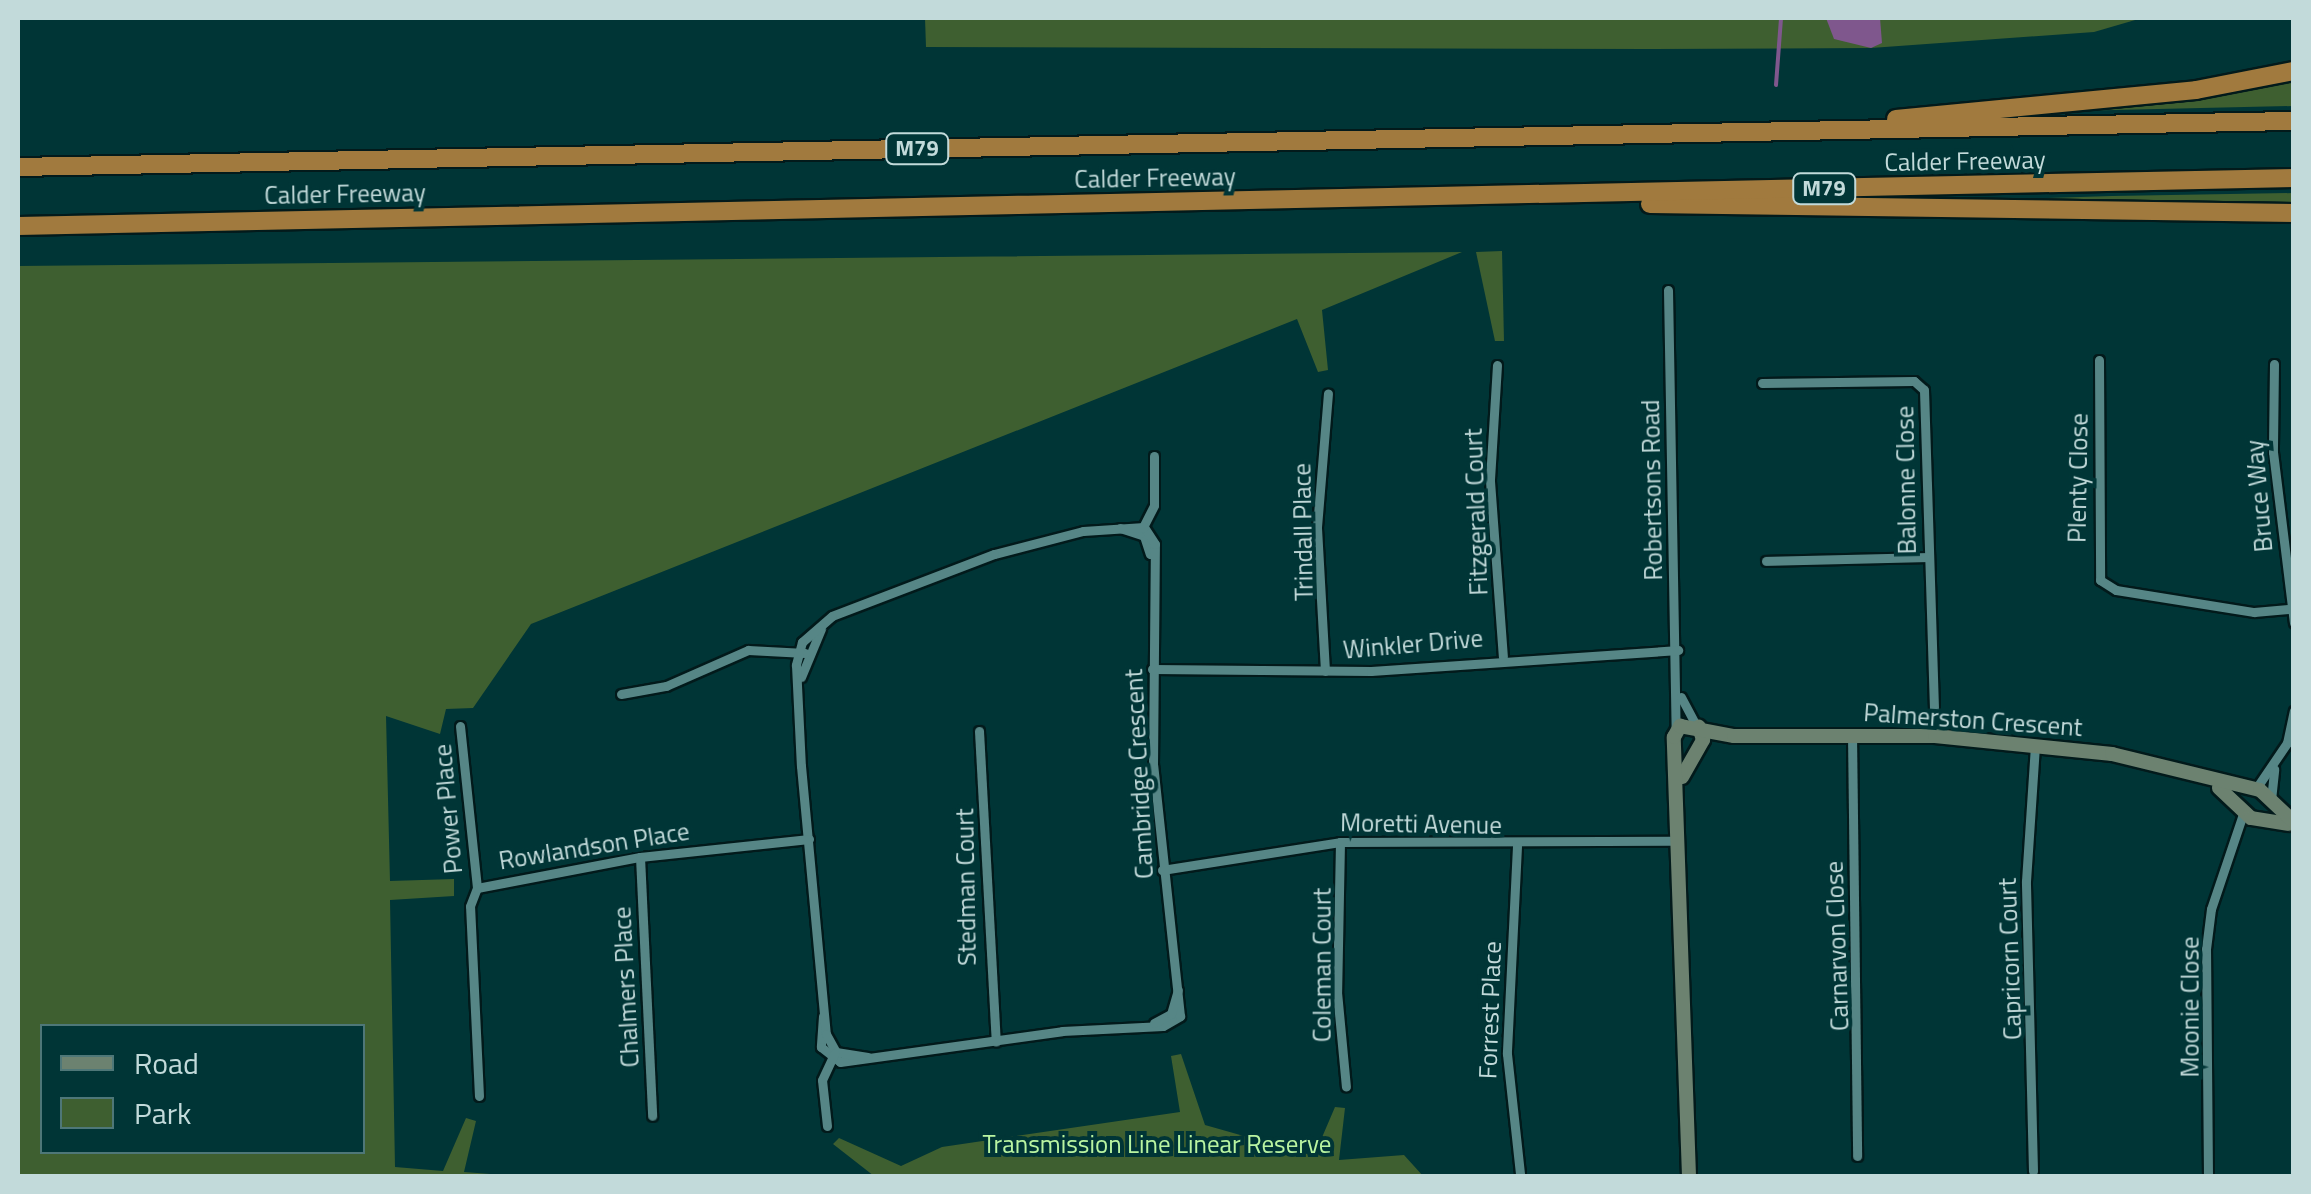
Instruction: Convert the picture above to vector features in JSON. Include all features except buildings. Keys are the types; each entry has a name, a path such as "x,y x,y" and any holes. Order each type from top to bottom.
{"highway":[{"path":"1756,132 2182,92 2294,70"},
{"name":"Calder Freeway","path":"18,168 2294,121"},
{"name":"Calder Freeway","path":"18,226 2294,178"},
{"path":"1355,198 1836,212 2294,214"}],"street":[{"name":"Robertsons Road","path":"1668,290 1678,650 1676,740"},
{"name":"Plenty Close","path":"2099,360 2100,580 2116,590 2254,612 2292,609"},
{"name":"Bruce Way","path":"2274,364 2273,452 2294,623"},
{"name":"Fitzgerald Court","path":"1497,365 1490,482 1503,657"},
{"name":"Balonne Close","path":"1762,383 1922,386 1935,736"},
{"name":"Trindall Place","path":"1325,671 1318,527 1328,393"},
{"path":"827,1126 821,1088 833,1056 823,1016 808,839 799,685 802,652 819,630 854,609 1017,546 1111,528 1142,530 1154,505 1154,456"},
{"name":"Cambridge Crescent","path":"833,1056 868,1057 1152,1024 1176,1014 1179,983 1162,870 1152,670 1152,561 1142,530"},
{"path":"1766,562 1926,557"},
{"path":"621,694 666,686 748,650 802,652"},
{"name":"Winkler Drive","path":"1152,670 1325,671 1503,657 1678,650"},
{"path":"1678,690 1698,726 1699,747 1681,782"},
{"path":"2294,712 2274,769 2271,801 2262,818 2294,824"},
{"name":"Power Place","path":"460,726 476,888"},
{"path":"1676,740 1698,726"},
{"name":"Palmerston Crescent","path":"1698,726 1734,736"},
{"name":"Stedman Court","path":"979,731 996,1042"},
{"name":"Palmerston Crescent","path":"1699,747 1734,736 1852,734 1935,736 2034,745 2112,754 2253,790 2271,801"},
{"name":"Carnarvon Close","path":"1852,734 1857,1156"},
{"path":"1676,740 1699,747"},
{"path":"1676,740 1681,782 1690,1176"},
{"name":"Capricorn Court","path":"2034,745 2026,881 2034,1171"},
{"path":"2243,809 2253,790 2274,769"},
{"name":"Palmerston Crescent","path":"2205,780 2243,809 2262,818"},
{"path":"2271,801 2294,824"},
{"name":"Moonie Close","path":"2208,1176 2206,949 2211,909 2238,843 2243,809"},
{"name":"Moonie Close","path":"2238,843 2262,818"},
{"name":"Rowlandson Place","path":"480,1096 470,906 476,888 640,857 808,839"},
{"name":"Moretti Avenue","path":"1162,870 1340,842 1518,846 1682,841"},
{"name":"Coleman Court","path":"1340,842 1337,992 1346,1087"},
{"name":"Forrest Place","path":"1518,846 1507,1054 1520,1174"},
{"name":"Chalmers Place","path":"640,857 652,1116"}],"green space":[{"path":"925,18 2142,18 2094,32 1871,48 1652,49 926,47"},
{"path":"2293,77 2293,106 2071,111 2073,109"},
{"path":"2294,193 2293,206 1868,204 2112,196"},
{"path":"1502,251 1504,341 1495,341 1476,252"},
{"path":"1462,252 1322,310 1328,370 1318,372 1297,319 531,624 473,708 446,709 440,734 386,716 390,881 454,879 454,896 390,900 395,1167 443,1171 466,1118 476,1121 464,1172 516,1176 18,1176 18,266"},
{"name":"Transmission Line Linear Reserve","path":"1181,1054 1205,1125 1314,1156 1335,1107 1345,1108 1339,1160 1404,1155 1423,1176 874,1176 833,1144 839,1138 901,1166 942,1147 1180,1112 1171,1056"}],"shaded area":[{"path":"1826,18 1880,18 1882,43 1871,48 1834,39"}],"waterway":[{"path":"1776,85 1781,18"},
{"path":"1174,1176 1196,1176"}]}
